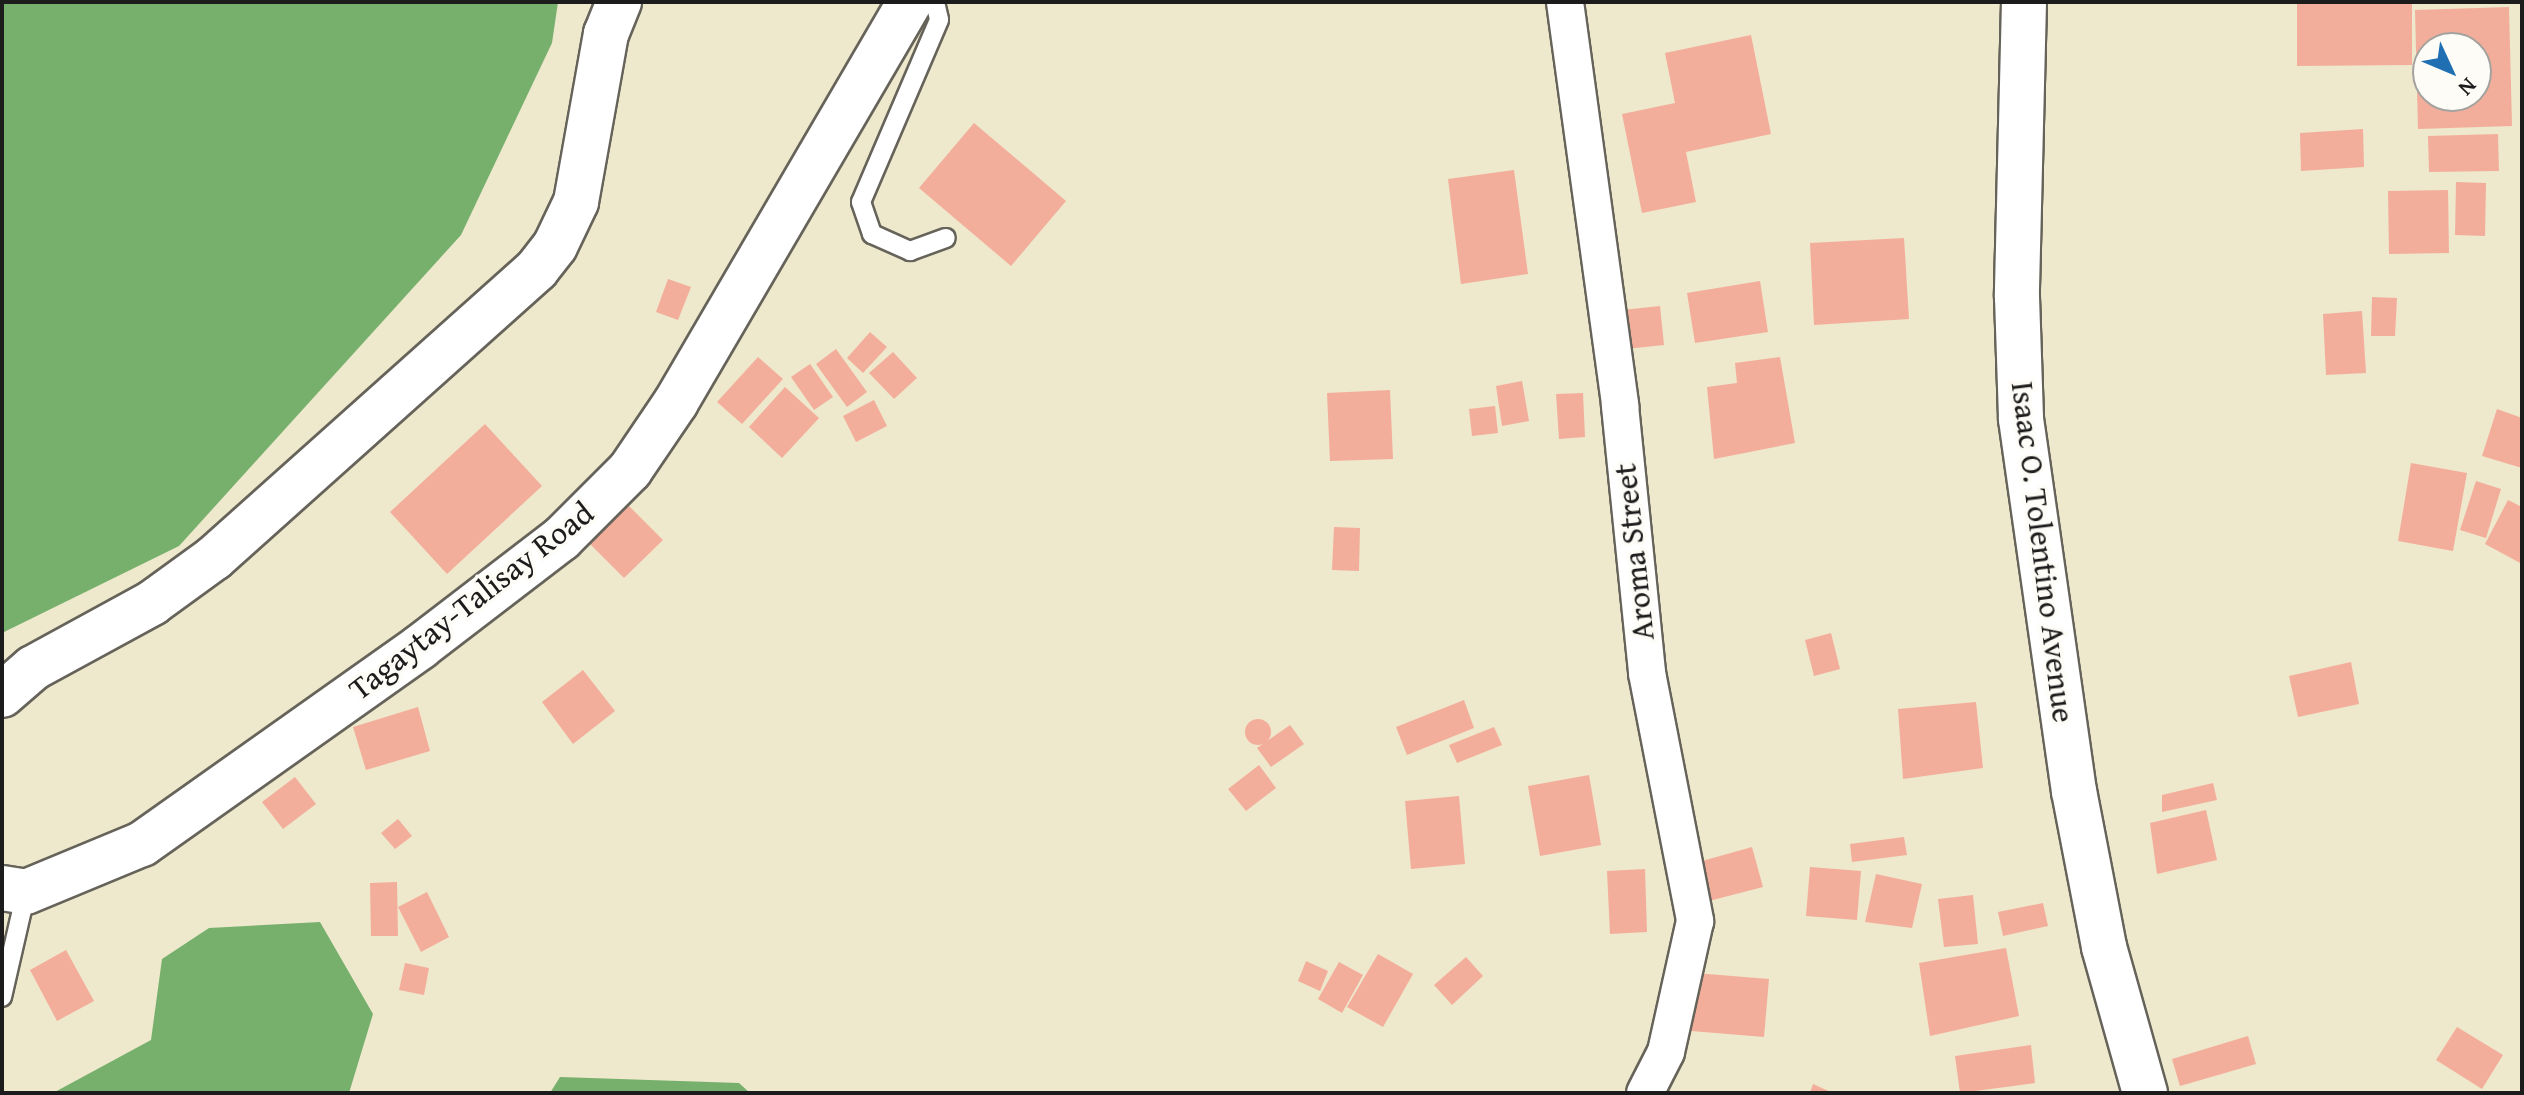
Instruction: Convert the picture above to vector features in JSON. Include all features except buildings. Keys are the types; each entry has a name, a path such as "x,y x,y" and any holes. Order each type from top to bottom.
{"main road":[{"path":"2,695 33,668 152,603 214,558 537,269 555,246 576,202 606,34 619,2"},
{"name":"Tagaytay-Talisay Road","path":"14,890 80,873 154,836 420,647 561,539 621,480 676,402 910,2"},
{"name":"Isaac O. Tolentino Avenue","path":"2024,2 2017,297 2021,419 2077,807 2104,947 2145,1093"}],"street":[{"name":"Aroma Street","path":"1565,2 1620,406 1647,673 1695,921 1666,1052 1645,1093"}],"lane":[{"path":"935,2 939,20 861,202 872,234 910,251 946,238"},
{"path":"2,997 14,890"}],"green space":[{"path":"2,2 558,2 552,43 461,235 179,546 2,633"},
{"path":"320,922 373,1014 349,1093 53,1093 151,1040 162,959 209,928"},
{"path":"560,1077 739,1083 750,1093 550,1093"}]}
